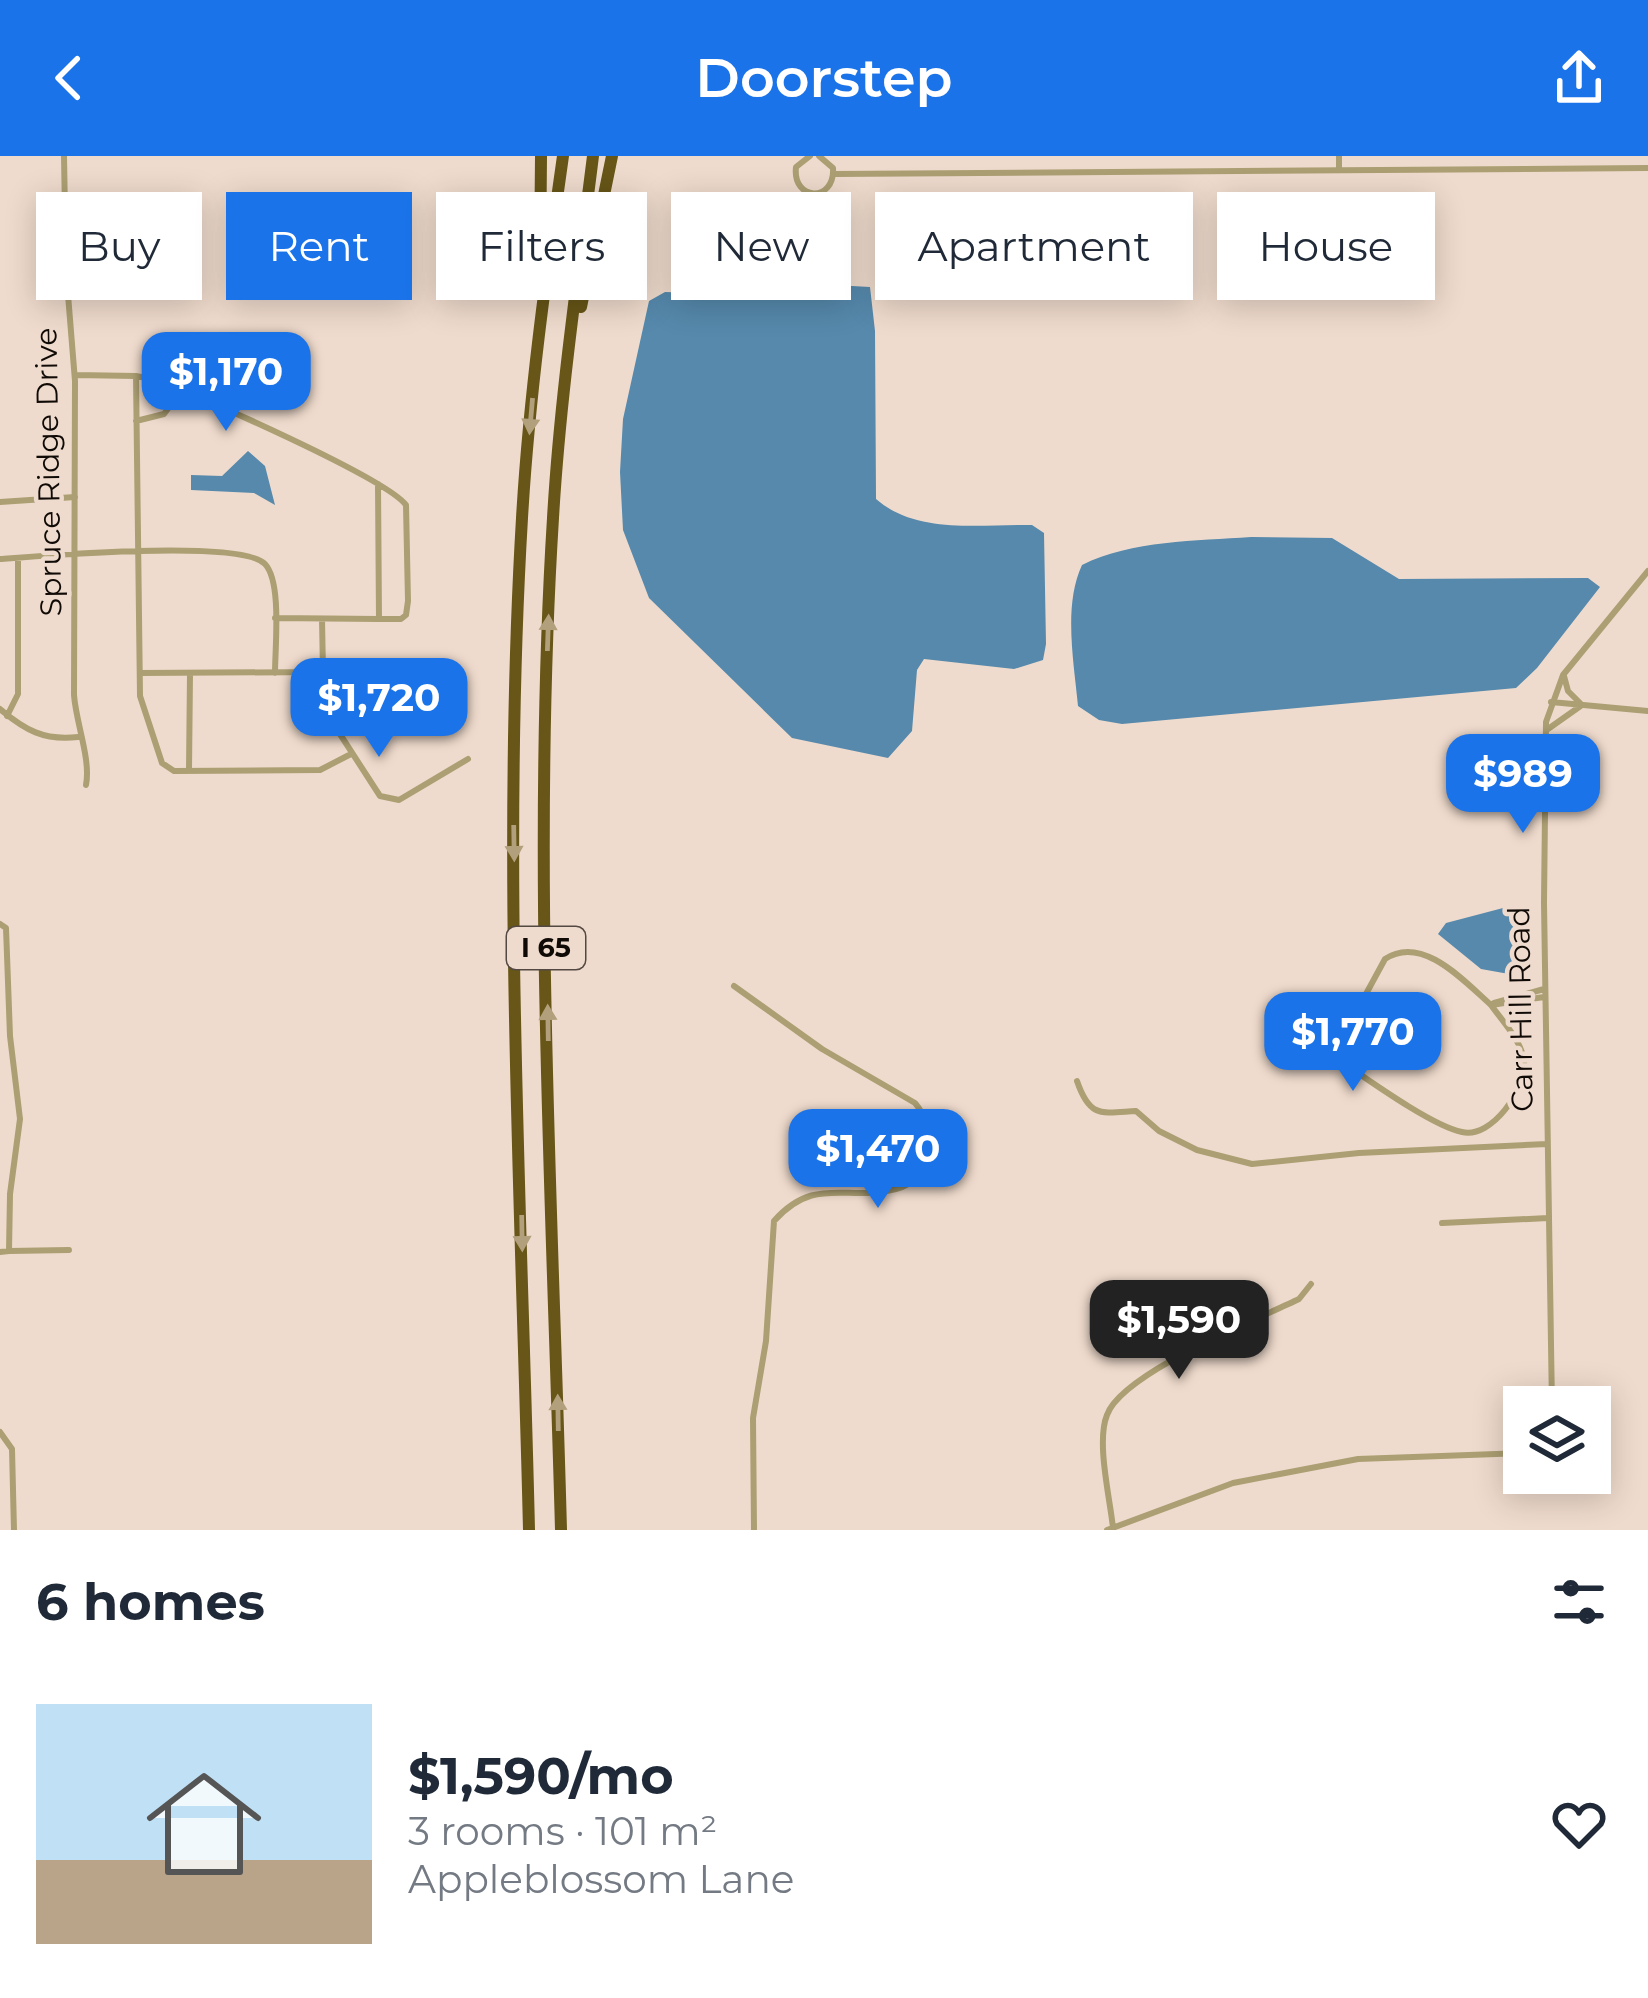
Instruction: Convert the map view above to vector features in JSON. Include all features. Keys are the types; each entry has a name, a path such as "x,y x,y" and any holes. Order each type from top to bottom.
{"highway":[{"path":"540,317 541,156"},
{"name":"I 65","path":"529,1530 512,759 522,516 540,317 562,156"},
{"name":"I 65","path":"561,1530 544,760 553,518 566,366 593,156"},
{"path":"566,366 612,156"}],"street":[{"name":"Spruce Ridge Drive","path":"64,156 66,270 75,375 74,695 89,768 86,784"},
{"path":"814,156 830,162 834,174 826,191 813,195 802,190 795,173 800,161 814,156"},
{"path":"1339,156 1339,170"},
{"path":"834,174 1648,168"},
{"path":"75,375 136,376 182,390 378,484 406,506 406,615 400,619 275,619"},
{"path":"136,376 140,674 143,709 162,763 174,771 320,770 351,754"},
{"path":"136,421 164,414 182,390"},
{"path":"378,484 379,619"},
{"path":"0,502 75,496"},
{"path":"0,559 241,553 263,562 274,583 275,673"},
{"path":"18,558 18,694 4,712 22,728 43,737 79,737"},
{"name":"Carr Hill Road","path":"1552,1386 1546,731 1563,675 1648,572"},
{"path":"322,619 327,714 374,790 399,800 468,759"},
{"path":"140,674 323,672"},
{"path":"189,771 190,674"},
{"path":"1563,675 1568,691 1582,705"},
{"path":"1551,703 1648,711"},
{"path":"1546,731 1582,705"},
{"path":"0,924 6,928 10,1036 20,1119 4,1252 68,1250"},
{"path":"1292,1035 1337,1056 1460,1132 1491,1128 1524,1073 1521,1048 1491,1005 1455,973 1411,950 1397,951 1385,959 1335,1051 1337,1056"},
{"path":"734,986 822,1049 915,1103 922,1111 929,1146 925,1163 898,1189 829,1190 790,1203 774,1221 766,1341 753,1418 754,1530"},
{"path":"1491,1005 1500,998 1545,993"},
{"path":"1077,1081 1084,1100 1097,1112 1136,1111 1159,1131 1197,1150 1252,1164 1360,1153 1547,1144"},
{"path":"1442,1223 1548,1217"},
{"path":"1311,1284 1299,1299 1149,1373 1120,1394 1106,1416 1103,1439 1110,1529 1233,1483 1358,1459 1503,1455"},
{"path":"0,1432 12,1449 14,1530"}],"water":[{"path":"851,286 870,287 875,331 876,499 930,523 1032,525 1044,533 1043,660 1014,669 924,659 917,670 912,731 888,758 792,738 649,598 623,530 623,419 649,301 671,292 671,300 851,300"},
{"path":"248,451 265,466 275,505 254,493 191,490 191,475 222,476"},
{"path":"1251,537 1332,538 1399,579 1588,578 1600,587 1516,688 1122,724 1099,720 1078,706 1071,616 1082,565 1143,546"},
{"path":"402,666 436,676 427,705 402,722 389,717 385,696"},
{"path":"1503,908 1514,915 1515,952 1509,974 1481,969 1438,934 1446,923"}]}
